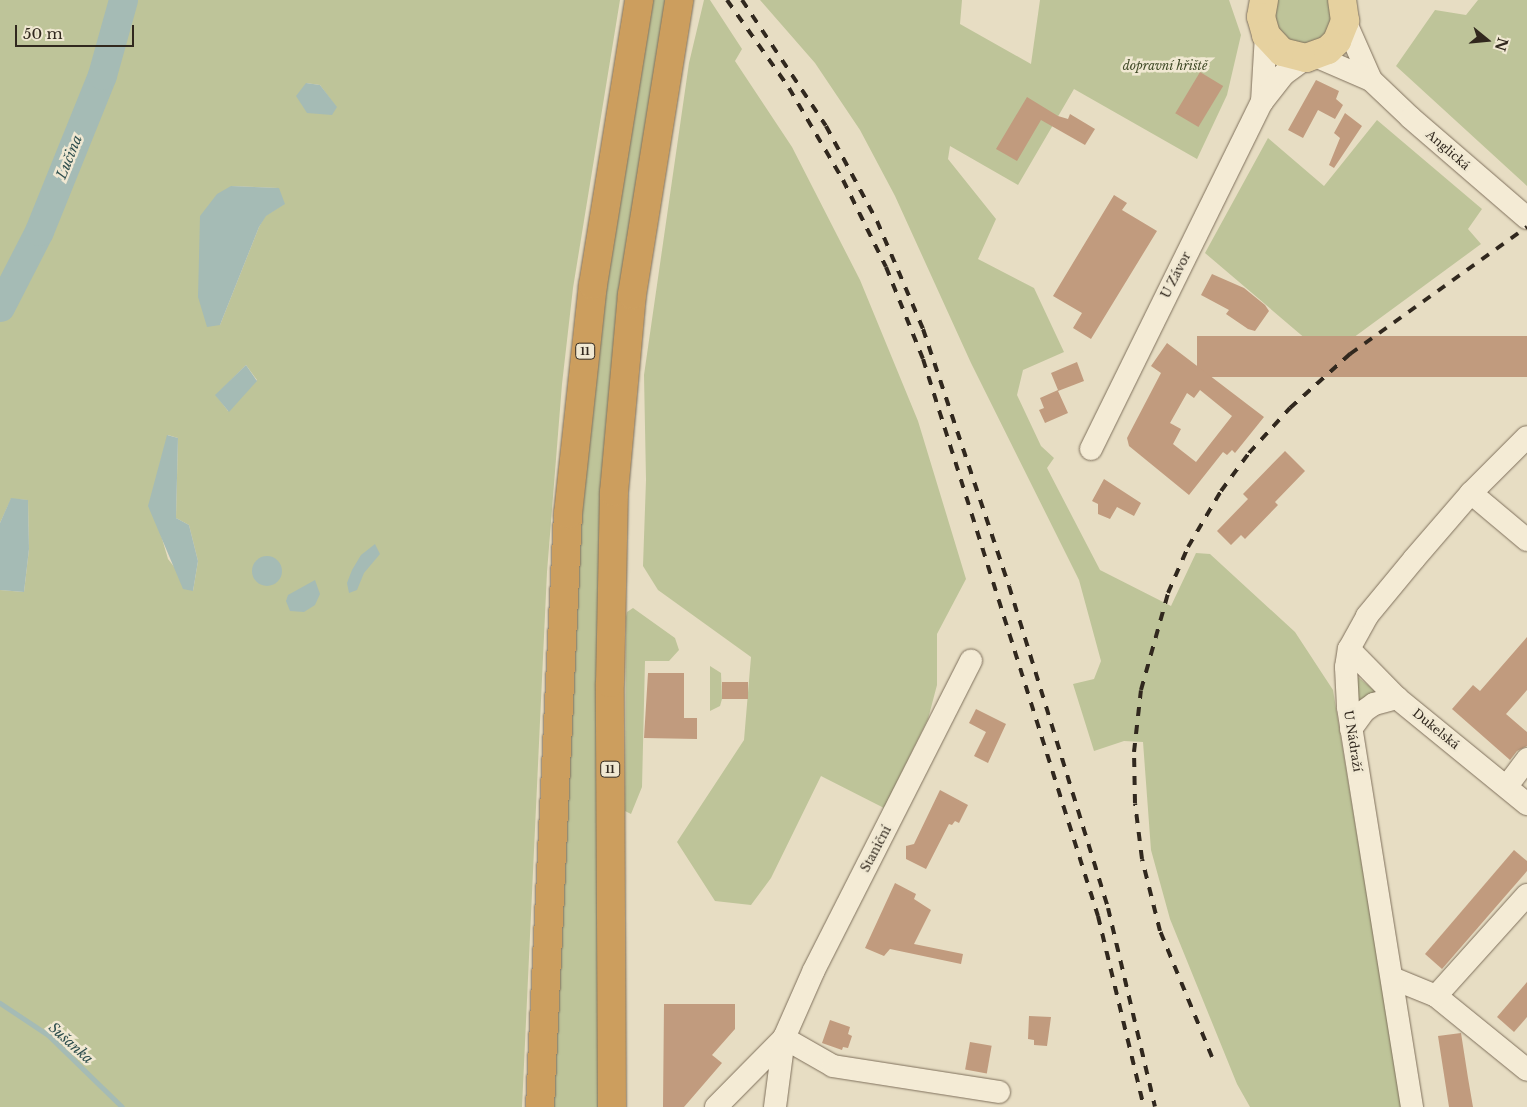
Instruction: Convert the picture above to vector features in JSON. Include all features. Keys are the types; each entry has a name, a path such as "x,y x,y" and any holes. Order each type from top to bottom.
{"highway":[{"name":"11","path":"540,1107 568,514 593,285 639,0"},
{"name":"11","path":"612,1107 610,665 614,492 632,294 679,0"}],"main road":[{"path":"1261,13 1282,52 1310,57 1337,41 1344,6"}],"street":[{"name":"Anglická","path":"1344,6 1371,80"},
{"name":"U Závor","path":"1261,13 1262,102"},
{"name":"Anglická","path":"1310,57 1371,80 1411,118 1527,218"},
{"name":"U Závor","path":"1091,449 1262,102 1284,74 1310,57"},
{"name":"U Nádraží","path":"1412,1107 1351,729 1346,686 1349,649 1367,616 1471,493 1527,437"},
{"path":"1471,493 1527,540"},
{"name":"Dukelská","path":"1349,649 1397,698 1527,804"},
{"name":"Staniční","path":"775,1107 784,1038 814,970 971,660"},
{"path":"1351,729 1369,708 1397,698"},
{"path":"1507,786 1527,759"},
{"path":"1436,996 1527,895"},
{"path":"1392,978 1436,996 1523,1060"},
{"path":"784,1038 822,1062 846,1069 999,1092"},
{"name":"Staniční","path":"716,1107 784,1038"}],"green space":[{"path":"0,0 620,0 573,288 562,384 547,572 522,1107 0,1107 0,590 24,592 29,549 28,500 11,499 0,523","holes":["306,83 320,85 336,107","231,186 278,188 284,204 265,216 259,227 220,325","246,365 257,380 228,411 216,395","168,435 178,438 176,518 189,525 198,561 193,591 168,559 161,535 159,467"]},
{"path":"651,0 669,0 634,207 603,1107 549,1107 572,605 590,384"},
{"path":"704,0 710,0 742,49 735,61 792,147 860,280 918,421 966,579 937,634 937,685 928,719 884,808 821,776 771,878 751,905 715,901 677,842 744,740 751,657 658,590 643,566 646,480 644,375 689,63"},
{"name":"dopravní hřiště","path":"760,0 962,0 960,24 1031,64 1040,0 1229,0 1241,35 1227,95 1197,159 1074,89 1018,185 950,146 948,159 996,219 978,259 1034,288 1064,352 1023,370 1017,395 1041,446 1054,458 1047,468 1100,570 1171,606 1196,553 1210,554 1295,632 1333,690 1402,1107 1250,1107 1237,1084 1170,919 1151,850 1143,742 1124,741 1094,751 1073,684 1094,679 1101,661 1079,580 971,363 895,196 860,130 815,63"},
{"path":"1276,0 1330,0 1334,16 1327,35 1309,45 1290,42 1276,28 1273,9"},
{"path":"1478,0 1527,0 1527,186 1396,66 1435,10 1466,15"},
{"path":"1377,120 1482,209 1468,229 1481,244 1327,357 1205,253 1268,138 1324,186"},
{"path":"633,608 675,638 679,650 669,661 645,661 642,787 631,814 625,811 626,617 627,612"},
{"path":"710,666 721,673 722,699 720,706 710,711"},
{"path":"1358,677 1376,692 1359,704 1356,679"}],"water":[{"path":"306,83 320,85 337,107 332,115 307,113 296,96"},
{"path":"231,186 279,188 285,204 266,216 259,227 220,325 207,327 198,297 200,216 217,194"},
{"path":"246,365 257,381 229,412 215,395"},
{"path":"167,435 178,438 176,518 189,525 198,561 193,591 183,589 148,506"},
{"path":"11,498 28,500 29,549 24,592 0,590 0,523"},
{"path":"375,544 380,554 364,573 357,590 349,593 347,583 352,570 361,555"},
{"path":"267,556 278,560 282,571 278,582 267,586 256,582 252,571 256,560"},
{"path":"315,580 320,594 315,605 304,612 290,611 286,601 288,595"}],"building":[{"path":"1200,72 1223,86 1198,127 1175,113"},
{"path":"1316,80 1339,91 1336,99 1343,105 1335,119 1318,110 1303,138 1288,130"},
{"path":"1027,97 1058,116 1068,119 1070,114 1095,129 1085,145 1041,120 1017,161 996,149"},
{"path":"1345,113 1362,126 1334,168 1329,165 1340,138 1334,133"},
{"path":"1114,195 1127,203 1122,210 1157,231 1091,339 1073,328 1082,313 1053,296"},
{"path":"1212,274 1244,288 1265,305 1269,311 1255,331 1248,329 1226,314 1229,310 1201,295"},
{"path":"1197,336 1527,336 1527,377 1197,377"},
{"path":"1167,343 1264,417 1235,453 1232,450 1227,455 1223,452 1189,495 1129,446 1127,438 1161,373 1151,366","holes":["1200,390 1232,416 1196,462 1173,444 1181,429 1170,423 1187,393 1194,398"]},
{"path":"1077,362 1084,381 1058,391 1068,413 1045,423 1039,410 1044,408 1040,398 1058,390 1051,373"},
{"path":"1285,451 1305,471 1275,502 1278,505 1245,539 1241,535 1231,545 1217,531 1248,499 1243,494"},
{"path":"1104,479 1141,503 1134,516 1117,507 1110,519 1098,514 1098,504 1092,501"},
{"path":"1527,637 1527,690 1506,714 1527,732 1527,746 1517,751 1510,760 1452,709 1473,685 1480,691"},
{"path":"648,673 684,673 684,718 697,718 697,739 644,738"},
{"path":"722,682 748,682 748,699 722,699"},
{"path":"976,709 1006,724 988,763 974,756 986,732 969,723"},
{"path":"940,790 968,805 959,823 955,821 952,825 949,824 926,869 906,859 906,846 914,844"},
{"path":"1514,850 1527,861 1527,871 1442,969 1425,954"},
{"path":"895,883 916,894 914,899 931,910 914,944 963,954 961,964 890,949 884,956 865,948"},
{"path":"1527,982 1527,1017 1514,1032 1497,1017"},
{"path":"664,1004 735,1004 735,1029 712,1055 722,1063 684,1107 663,1107"},
{"path":"1029,1016 1051,1017 1047,1046 1034,1045 1034,1040 1028,1039"},
{"path":"830,1020 850,1027 848,1034 852,1036 848,1048 843,1047 842,1050 822,1043"},
{"path":"1461,1033 1473,1107 1449,1107 1438,1036"},
{"path":"970,1042 992,1046 987,1073 965,1070"}],"waterway":[{"name":"Lučina","path":"0,307 39,231 102,75 123,0"},
{"name":"Sušanka","path":"0,1003 48,1035 122,1107"}],"railway":[{"path":"727,0 789,88 843,180 886,267 923,359 1098,916 1144,1107"},
{"path":"742,0 826,126 877,221 923,329 1009,586 1108,908 1155,1107"},
{"path":"1212,1057 1160,931 1142,859 1135,803 1134,752 1141,690 1168,593 1188,547 1221,491 1249,453 1290,408 1350,354 1527,227"}]}
